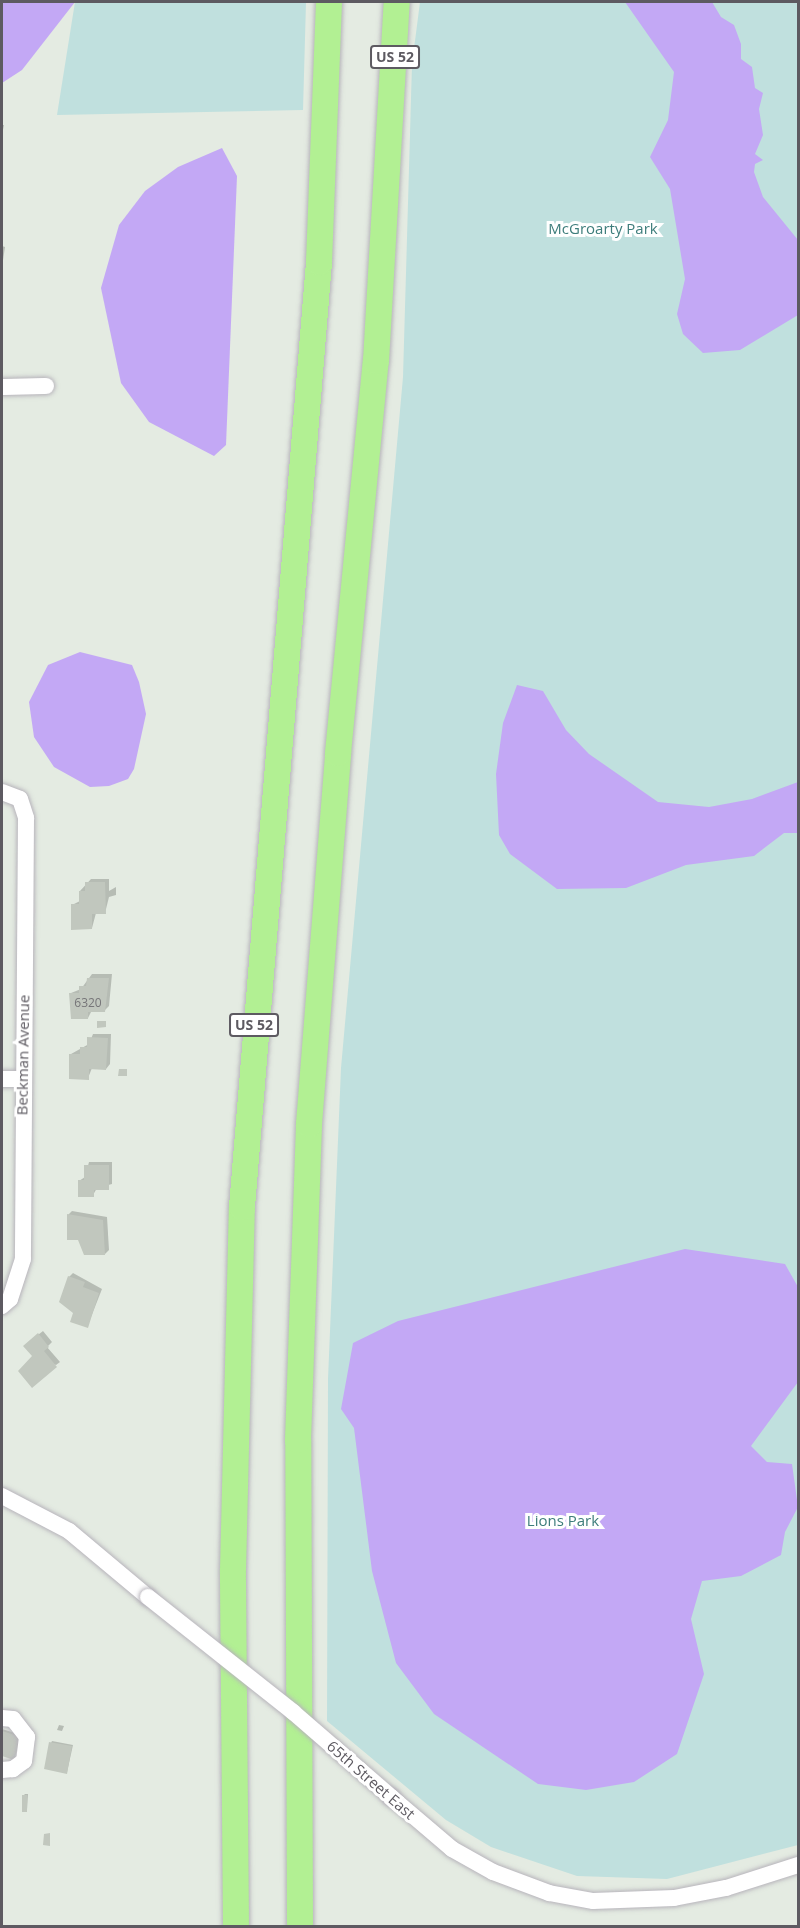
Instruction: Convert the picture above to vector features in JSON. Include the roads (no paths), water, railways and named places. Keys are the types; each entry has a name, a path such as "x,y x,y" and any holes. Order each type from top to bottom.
{"highway":[{"name":"US 52","path":"300,1926 298,1451 309,1124 338,753 376,361 393,120 398,2"},
{"name":"US 52","path":"236,1926 233,1570 242,1207 316,295 328,3"}],"street":[{"path":"2,387 46,386"},
{"name":"Beckman Avenue","path":"2,792 20,799 26,818 22,1079 23,1259 10,1299 2,1306"},
{"path":"2,1079 22,1079"},
{"name":"65th Street East","path":"2,1496 69,1531 293,1712 452,1849 493,1872 549,1893 592,1901 641,1902 726,1888 798,1865"},
{"path":"2,1718 13,1719 27,1737 24,1761 13,1769 2,1770"}],"park label":[{"name":"McGroarty Park","path":"603,229"},
{"name":"Lions Park","path":"563,1521"}]}
